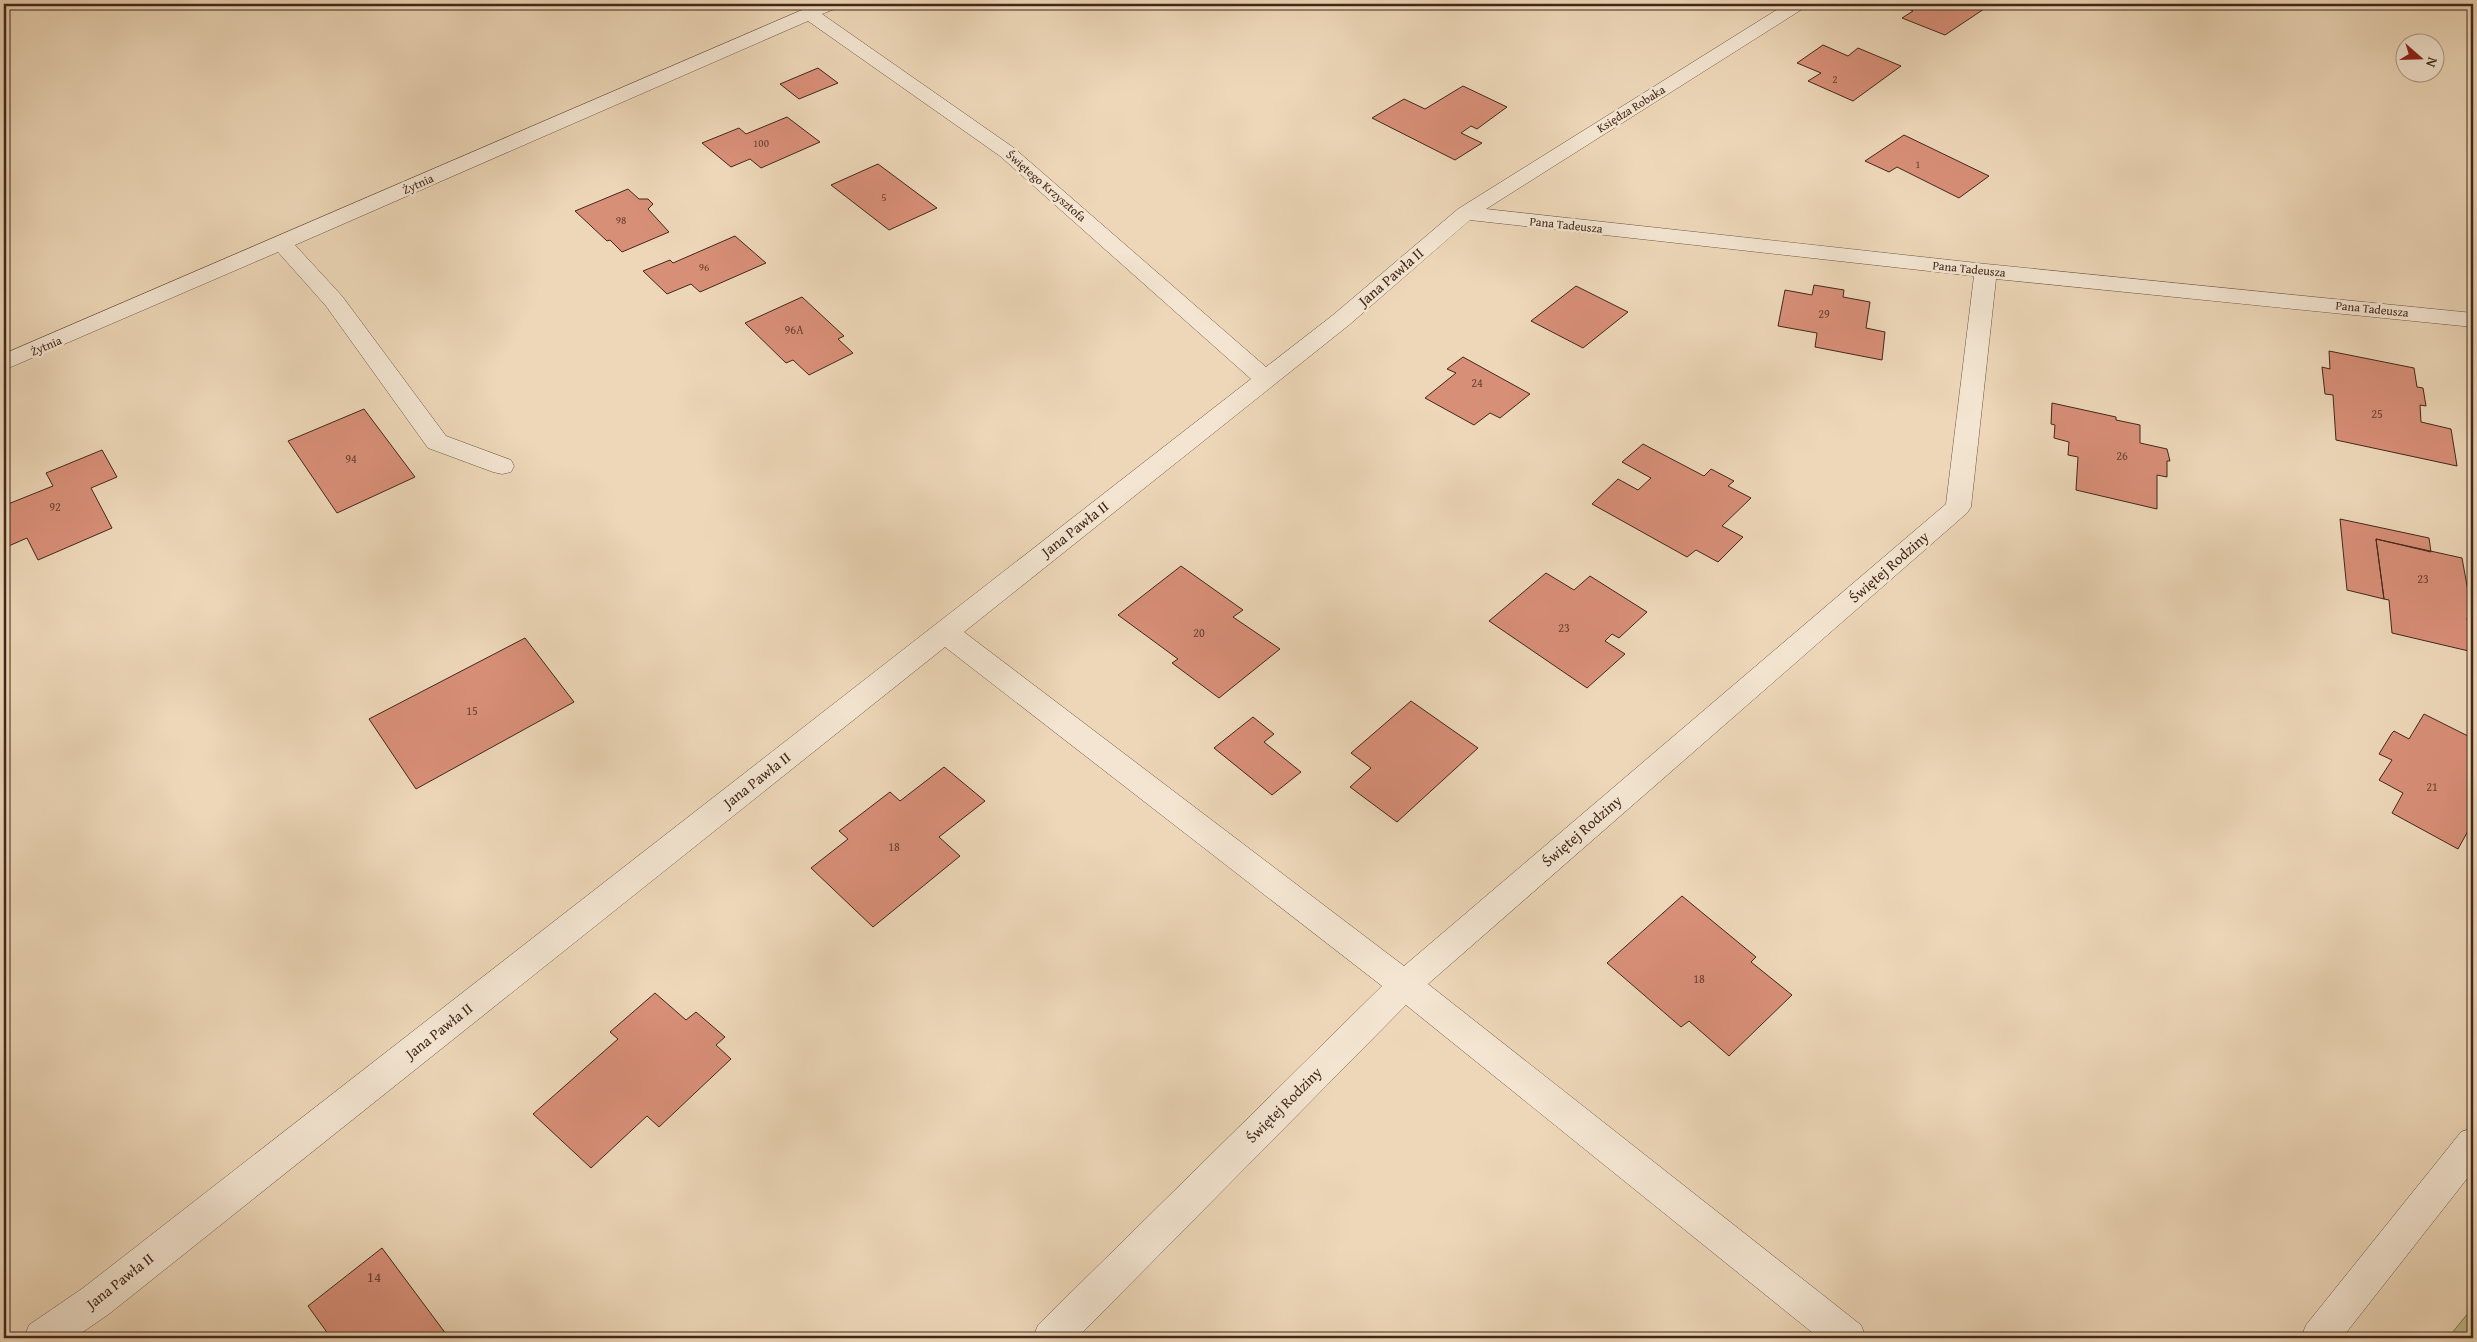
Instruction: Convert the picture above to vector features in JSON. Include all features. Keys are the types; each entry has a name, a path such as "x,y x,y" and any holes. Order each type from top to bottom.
{"street":[{"name":"Żytnia","path":"4,363 282,244 831,4"},
{"name":"Księdza Robaka","path":"1464,214 1798,4"},
{"name":"Świętego Krzysztofa","path":"810,14 1007,152 1265,379"},
{"name":"Pana Tadeusza","path":"1464,214 1986,271 2473,320"},
{"name":"Jana Pawła II","path":"42,1338 96,1301 1341,320 1464,214"},
{"path":"282,244 334,301 437,442 502,466"},
{"name":"Świętej Rodziny","path":"1051,1338 1405,984 1958,507 1986,271"},
{"path":"945,632 1405,984 1848,1338"},
{"path":"2319,1338 2473,1144"}],"shaded area":[{"path":"2473,1307 2473,1338 2448,1338"}],"building":[{"path":"1897,4 1990,5 1945,35 1902,18 1913,11"},
{"path":"1823,45 1848,56 1858,48 1901,66 1853,101 1808,81 1821,73 1797,63"},
{"path":"818,68 838,83 799,99 780,84"},
{"path":"1463,86 1507,107 1477,129 1471,126 1461,133 1482,143 1455,160 1372,118 1404,99 1425,109"},
{"path":"787,117 820,142 761,168 750,159 731,167 702,143 739,128 746,134"},
{"path":"1904,135 1989,176 1959,198 1897,167 1889,172 1865,161"},
{"path":"878,164 937,208 889,230 831,185"},
{"path":"628,189 639,199 648,199 653,204 648,209 669,232 622,252 610,240 607,241 575,211"},
{"path":"735,236 766,263 700,292 691,284 667,294 643,271 670,260 673,263"},
{"path":"1814,285 1844,290 1843,297 1870,302 1866,328 1885,332 1882,360 1815,347 1817,333 1778,326 1785,290 1812,295"},
{"path":"1576,286 1628,312 1583,348 1531,321"},
{"path":"802,297 844,336 838,339 853,353 809,375 793,360 786,363 745,323"},
{"path":"2329,351 2414,368 2417,387 2423,388 2426,406 2420,405 2421,422 2451,429 2457,466 2336,440 2333,395 2325,394 2322,367 2330,369"},
{"path":"1463,357 1530,394 1500,418 1490,413 1474,425 1425,398 1456,373 1447,369"},
{"path":"2052,403 2116,417 2116,420 2140,425 2140,443 2167,449 2170,461 2167,461 2167,477 2157,475 2157,509 2076,490 2078,457 2068,455 2069,442 2054,438 2055,425 2051,424"},
{"path":"364,409 415,477 337,513 288,441"},
{"path":"1643,444 1704,476 1711,469 1734,481 1728,486 1751,498 1722,526 1743,537 1718,562 1696,550 1687,557 1592,504 1618,479 1638,490 1651,478 1622,462"},
{"path":"102,450 117,477 91,488 112,528 38,560 27,538 4,548 4,511 10,509 8,504 53,486 46,473"},
{"path":"2340,519 2429,538 2431,552 2376,539 2384,599 2347,590"},
{"path":"2376,539 2462,558 2473,619 2467,618 2473,652 2392,633 2389,600 2384,599"},
{"path":"1181,566 1243,610 1233,617 1280,649 1219,698 1172,663 1178,659 1118,615"},
{"path":"1546,573 1574,590 1590,576 1647,612 1619,638 1612,634 1605,641 1625,654 1587,688 1489,621"},
{"path":"525,638 574,702 416,789 369,719"},
{"path":"1411,701 1478,748 1397,822 1350,787 1371,768 1351,753"},
{"path":"2424,714 2470,737 2473,732 2473,822 2458,849 2392,813 2403,793 2379,780 2392,760 2379,754 2392,733 2394,731 2409,739"},
{"path":"1253,717 1274,734 1264,742 1301,772 1272,795 1214,748"},
{"path":"944,767 985,801 939,837 960,856 873,927 811,868 848,839 839,831 890,792 900,801"},
{"path":"1682,896 1756,957 1751,962 1792,995 1729,1056 1689,1021 1681,1027 1607,963"},
{"path":"655,993 686,1020 696,1012 725,1037 716,1045 731,1059 659,1127 647,1116 591,1168 533,1114 618,1039 610,1032"},
{"path":"382,1248 449,1338 331,1338 308,1306"}]}
